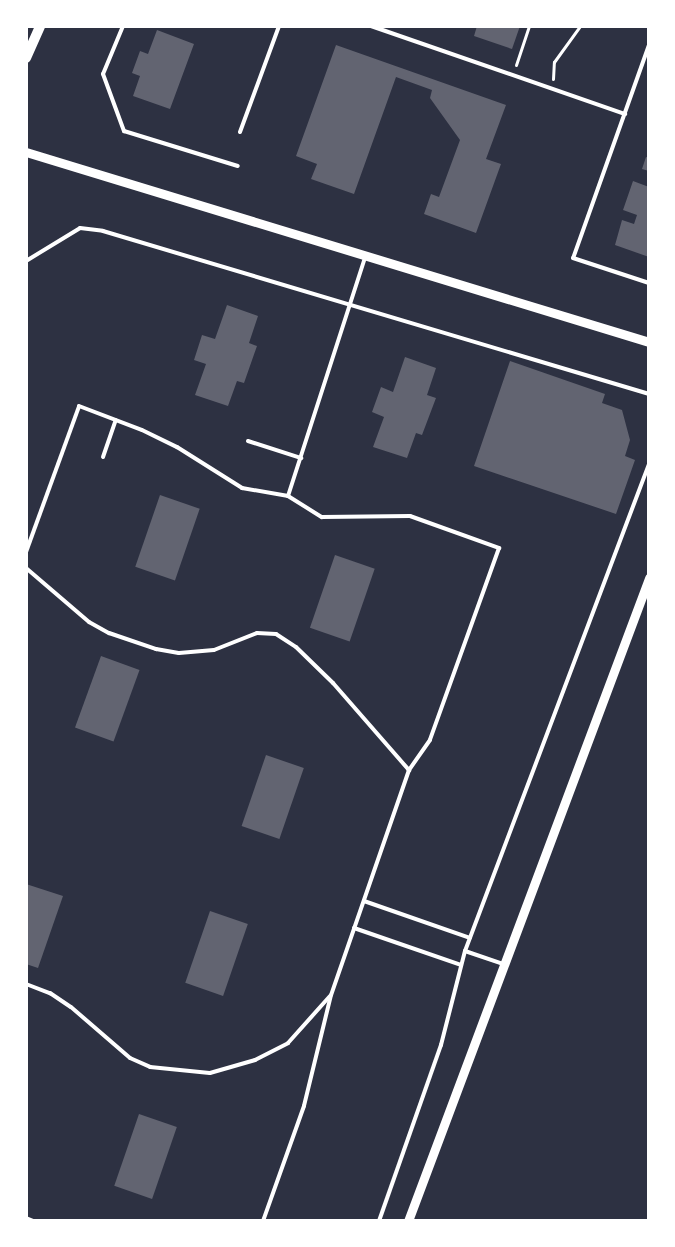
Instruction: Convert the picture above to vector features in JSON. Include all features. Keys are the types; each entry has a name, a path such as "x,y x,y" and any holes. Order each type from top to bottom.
{"main road":[{"path":"26,58 40,26"}],"street":[{"path":"26,152 649,342"},
{"path":"408,1221 649,578"}],"lane":[{"path":"122,26 103,74 124,131 238,166"},
{"path":"240,132 279,26"},
{"path":"371,26 624,114"},
{"path":"649,45 573,258 649,283"},
{"path":"26,261 80,228 103,231 649,394"},
{"path":"288,496 366,255"},
{"path":"26,552 79,406 177,447 242,488 288,496 322,517 410,516 499,548 430,740 410,770 354,928 331,994 304,1106 263,1221"},
{"path":"103,457 116,420"},
{"path":"248,441 301,458"},
{"path":"379,1221 441,1045 465,950 649,464"},
{"path":"26,568 89,622 109,633 156,648 179,653 214,650 257,634 276,634 296,648 333,683 410,770"},
{"path":"364,901 470,938"},
{"path":"354,928 461,965"},
{"path":"465,950 504,964"},
{"path":"26,984 50,993 71,1007 130,1058 150,1067 210,1073 255,1060 288,1042 331,994"},
{"path":"27,1219 33,1221"}],"path":[{"path":"512,75 529,26"},
{"path":"552,89 554,62 580,26"},
{"path":"590,26 604,26"}],"building":[{"path":"477,26 520,26 512,49 474,36"},
{"path":"157,30 194,44 170,109 133,96 140,76 132,73 140,51 148,54"},
{"path":"336,45 506,105 486,159 501,164 476,233 424,214 431,194 439,197 460,140 430,98 432,90 396,77 354,194 311,179 317,164 296,156"},
{"path":"646,157 649,158 649,171 642,169"},
{"path":"633,181 649,187 649,257 615,245 622,220 634,224 637,215 623,210"},
{"path":"227,305 258,316 249,343 257,346 244,383 237,381 228,406 195,395 206,364 194,360 202,335 215,339"},
{"path":"405,357 436,368 427,395 436,398 422,435 416,433 407,458 373,447 384,417 372,412 381,387 393,392"},
{"path":"510,361 605,394 602,403 622,410 630,440 625,456 635,460 616,514 474,466"},
{"path":"160,495 200,509 175,581 135,567"},
{"path":"335,555 375,569 350,641 310,628"},
{"path":"101,656 140,670 114,741 75,727"},
{"path":"266,755 304,768 279,839 242,826"},
{"path":"26,884 63,896 38,968 26,964"},
{"path":"210,911 248,924 223,996 185,983"},
{"path":"139,1114 177,1127 152,1199 114,1186"}]}
